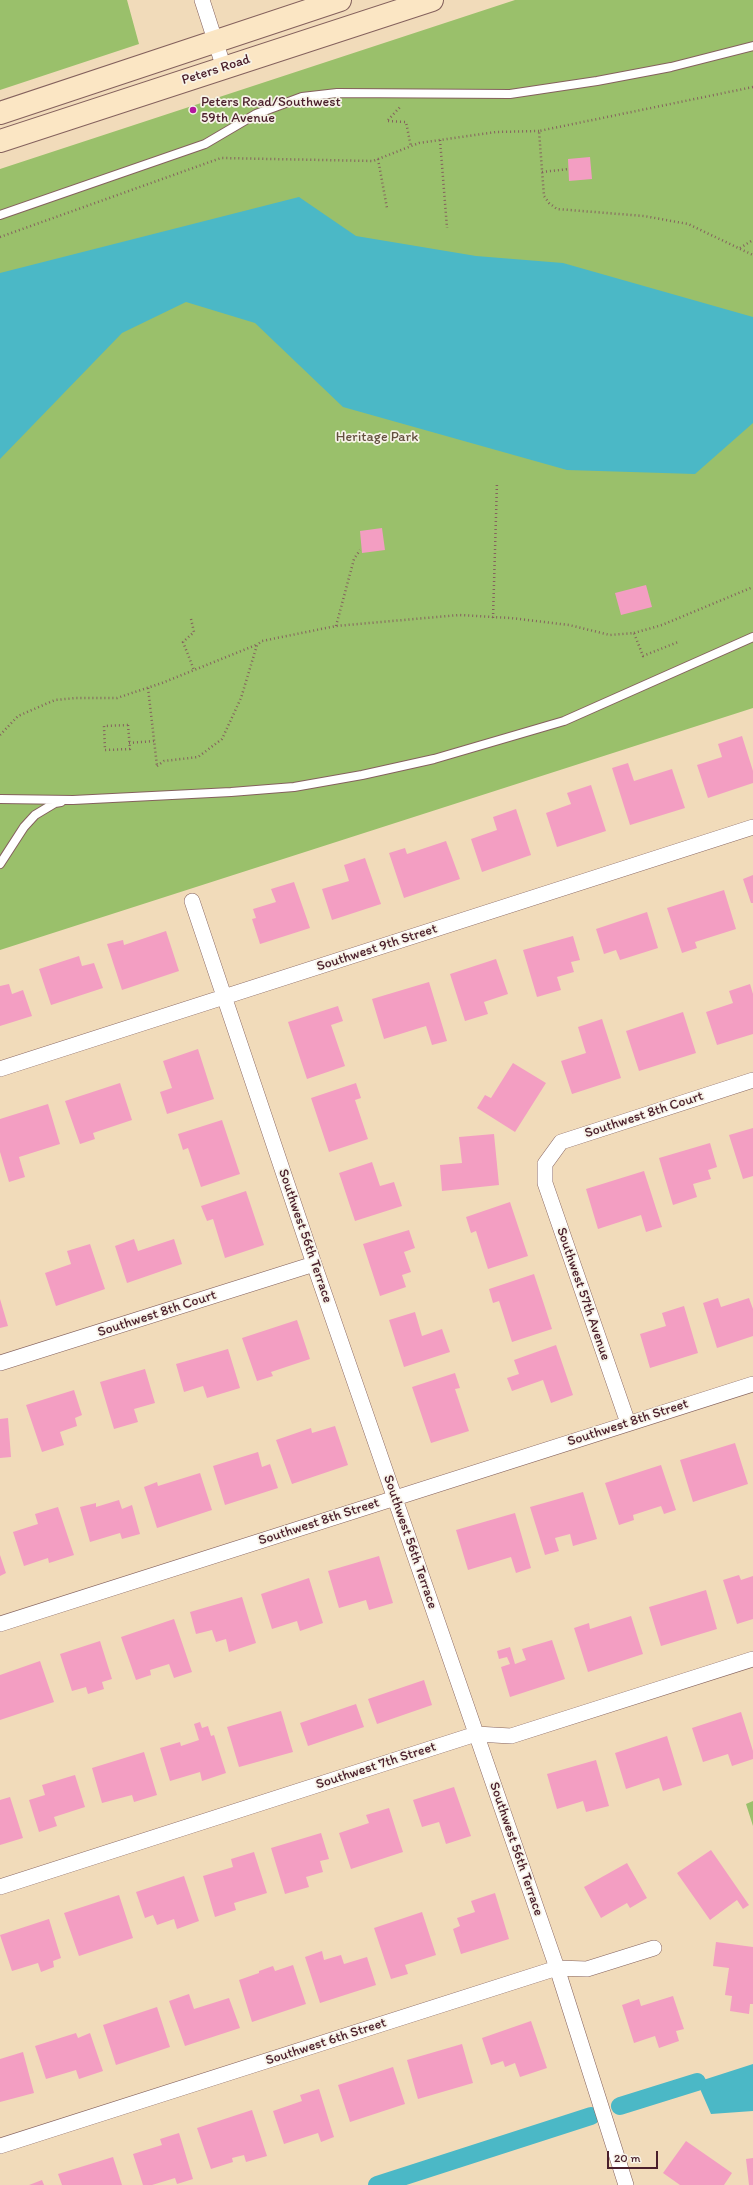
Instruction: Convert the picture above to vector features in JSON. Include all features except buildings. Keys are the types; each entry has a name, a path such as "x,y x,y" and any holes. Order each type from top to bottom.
{"main road":[{"name":"Peters Road","path":"0,113 340,0"},
{"name":"Peters Road","path":"0,141 432,0"}],"street":[{"path":"202,0 224,68"},
{"name":"Southwest 9th Street","path":"0,1069 753,827"},
{"name":"Southwest 56th Terrace","path":"192,901 314,1264 557,1968 626,2185"},
{"name":"Southwest 8th Court","path":"545,1164 561,1142 753,1080"},
{"name":"Southwest 57th Avenue","path":"545,1164 545,1183 628,1423"},
{"name":"Southwest 8th Court","path":"0,1364 314,1264"},
{"name":"Southwest 8th Street","path":"0,1624 753,1384"},
{"name":"Southwest 7th Street","path":"0,1886 476,1734 511,1736 753,1660"},
{"name":"Southwest 6th Street","path":"0,2146 557,1968 588,1969 654,1948"}],"lane":[{"path":"0,215 205,144 256,114 302,97 329,93 510,94 597,81 671,67 753,46"},
{"path":"0,799 73,800 294,787 362,775 434,759 564,721 753,637"},
{"path":"0,864 24,827 35,815 55,803 73,800"}],"path":[{"path":"0,237 221,158 373,161 420,143 496,132 539,131 753,87"},
{"path":"388,121 406,122 410,147"},
{"path":"539,131 544,196 548,203 557,209 644,216 688,224 753,255"},
{"path":"440,140 447,228"},
{"path":"378,159 388,208"},
{"path":"542,172 569,169"},
{"path":"740,248 753,240"},
{"path":"493,618 497,482"},
{"path":"336,626 354,559 360,550"},
{"path":"0,735 18,716 55,700 76,698 117,698 194,670 257,645 262,641 336,626 459,615 511,618 569,626 610,635 634,633 662,625 753,587"},
{"path":"190,619 194,632 183,642 194,670"},
{"path":"634,633 643,656 678,642"},
{"path":"148,688 157,766 164,761 198,757 222,739 241,698 257,645"},
{"path":"128,724 129,743 130,749 105,750 104,726 128,724"},
{"path":"129,743 154,741"}],"green space":[{"path":"0,0 127,0 139,44 0,90"},
{"name":"Heritage Park","path":"515,0 753,0 753,708 0,950 0,169"},
{"path":"753,1801 753,1826 746,1804"}],"water":[{"path":"299,197 356,236 476,256 563,263 753,317 753,423 695,474 567,470 343,407 255,323 186,302 122,333 0,459 0,273"},
{"path":"753,2064 753,2111 711,2114 697,2082"}],"waterway":[{"path":"620,2106 697,2082"},
{"path":"377,2185 591,2116"}],"place":[{"name":"Peters Road/Southwest 59th Avenue","path":"193,110"}]}
